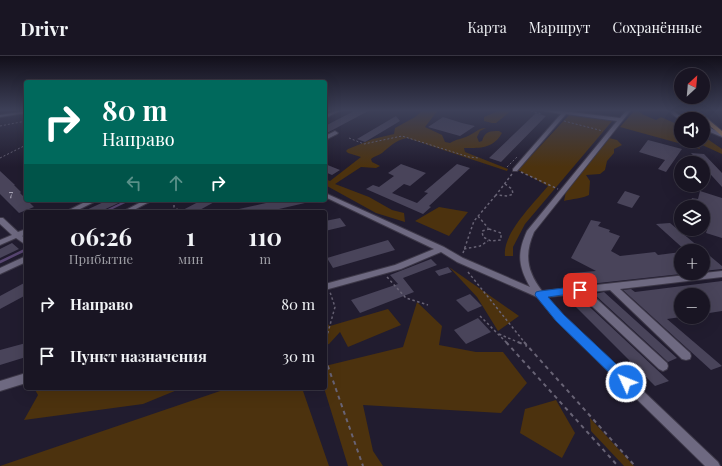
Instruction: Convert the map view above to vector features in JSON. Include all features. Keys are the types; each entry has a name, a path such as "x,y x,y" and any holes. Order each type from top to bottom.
{"street":[{"path":"515,170 550,129"},
{"path":"612,129 526,240 523,249 525,270 540,295 560,318 714,466"},
{"path":"710,130 722,135"},
{"path":"327,137 335,133"},
{"path":"327,196 441,249 460,260 540,295 722,274"},
{"path":"72,210 90,202"},
{"path":"129,210 146,202"},
{"path":"0,220 24,242"},
{"path":"0,243 24,232"},
{"path":"327,287 398,267 441,249"},
{"path":"0,272 24,260"},
{"path":"611,286 686,356"},
{"path":"580,290 663,366"},
{"path":"0,386 24,379"}],"path":[{"path":"599,129 610,132"},
{"path":"349,138 364,144 402,136 469,157 479,158"},
{"path":"0,158 24,146"},
{"path":"507,167 518,156"},
{"path":"563,191 515,170 474,221 460,260 474,281 528,346 635,466"},
{"path":"496,195 504,196 513,194 512,189 505,184"},
{"path":"174,202 174,207 179,210"},
{"path":"478,216 488,229"},
{"path":"488,229 498,231 502,238 498,241 488,240 483,237 481,233 483,230 488,229"},
{"path":"464,249 476,248 485,244 488,240"},
{"path":"381,271 406,298 428,304"},
{"path":"327,289 335,307 327,337"},
{"path":"480,316 498,333 618,466"},
{"path":"498,333 528,346"},
{"path":"327,364 363,466"}],"shaded area":[{"path":"395,129 430,129 442,135 445,142 450,143 481,129 484,129 480,131 477,137 479,142 482,141 486,133 499,131 502,133 495,142 490,145 464,148 465,152 508,169 507,171 407,138 396,142 382,153 371,159 372,162 380,166 376,168 361,167 335,184 369,197 392,210 404,213 405,222 376,213 327,186 327,180 330,181 361,157 348,153 346,151 348,149 373,139 394,134"},
{"path":"556,129 605,129 525,224 513,247 513,256 505,256 505,247 508,238 520,219 548,186 518,170"},
{"path":"628,129 674,129 674,142"},
{"path":"609,138 617,140 622,145 614,149 614,153 607,161 605,170 600,174 586,175 590,181 589,195 564,201 566,191"},
{"path":"710,141 722,149 722,154 709,148"},
{"path":"439,207 468,212 449,236 415,221"},
{"path":"449,267 519,316 498,331 477,297"},
{"path":"417,302 442,326 439,345 476,352 503,352 527,383 501,413 363,405 373,451 383,466 348,466 325,390 327,390 327,366 403,347"},
{"path":"388,309 401,325 348,347 340,332 327,344 327,324 330,326"},
{"path":"35,390 177,390 143,404 24,420 38,395"},
{"path":"223,390 303,390 329,466 0,466"},
{"path":"556,400 575,433 562,458 520,433 525,409"},
{"path":"590,418 634,466 624,466 591,431"}],"building":[{"path":"327,129 334,129 327,133"},
{"path":"374,129 386,129 365,142 357,139"},
{"path":"436,129 470,129 460,136"},
{"path":"519,129 533,129 501,162 489,158"},
{"path":"648,140 682,149 677,156 674,156 674,160 666,172 658,169 665,160 639,152"},
{"path":"691,153 704,154 706,156 694,156"},
{"path":"710,160 722,173 722,187 710,174"},
{"path":"401,164 426,173 410,186 404,184 392,193 417,203 428,193 424,192 457,164 470,168 429,206 431,207 423,214 366,189 373,185 379,187 394,176 388,173"},
{"path":"327,165 340,170 332,175 327,173"},
{"path":"0,171 21,192 20,193 24,197 24,202 29,202 34,207 19,213 0,194"},
{"path":"625,191 640,196 632,208 617,203"},
{"path":"700,192 722,198 722,238 710,234 710,200 691,200 692,198 698,199"},
{"path":"104,202 121,202 103,210 86,210"},
{"path":"198,202 214,202 200,210 183,210"},
{"path":"270,202 305,202 275,210 239,209"},
{"path":"340,218 346,226 327,231 327,221"},
{"path":"591,220 601,222 598,226 610,230 609,232 620,236 611,251 620,256 655,252 658,255 674,253 674,275 580,285 572,273 596,271 571,258"},
{"path":"670,223 674,226 674,236 686,236 695,244 678,244 656,224"},
{"path":"388,240 395,250 333,268 327,258"},
{"path":"12,243 19,249 0,258 0,249"},
{"path":"710,256 722,266 722,269 710,270"},
{"path":"431,259 437,265 403,278 414,292 360,313 351,300 398,284 390,275"},
{"path":"448,267 452,272 439,276 435,271"},
{"path":"722,281 722,311 710,313 710,288 674,288 674,318 667,319 722,366 711,370 623,290 631,289 635,292"},
{"path":"24,283 24,296 0,309 0,296"},
{"path":"604,292 677,358 668,362 594,294"},
{"path":"470,294 482,306 468,312 456,300"},
{"path":"578,296 669,381 655,386 567,298"},
{"path":"478,318 491,332 466,344 454,330"},
{"path":"24,344 24,358 0,365 0,350"}],"waterway":[{"path":"108,210 125,202"},
{"path":"0,262 24,250"}],"route":[{"path":"580,290 540,295 560,318 626,382"}]}
